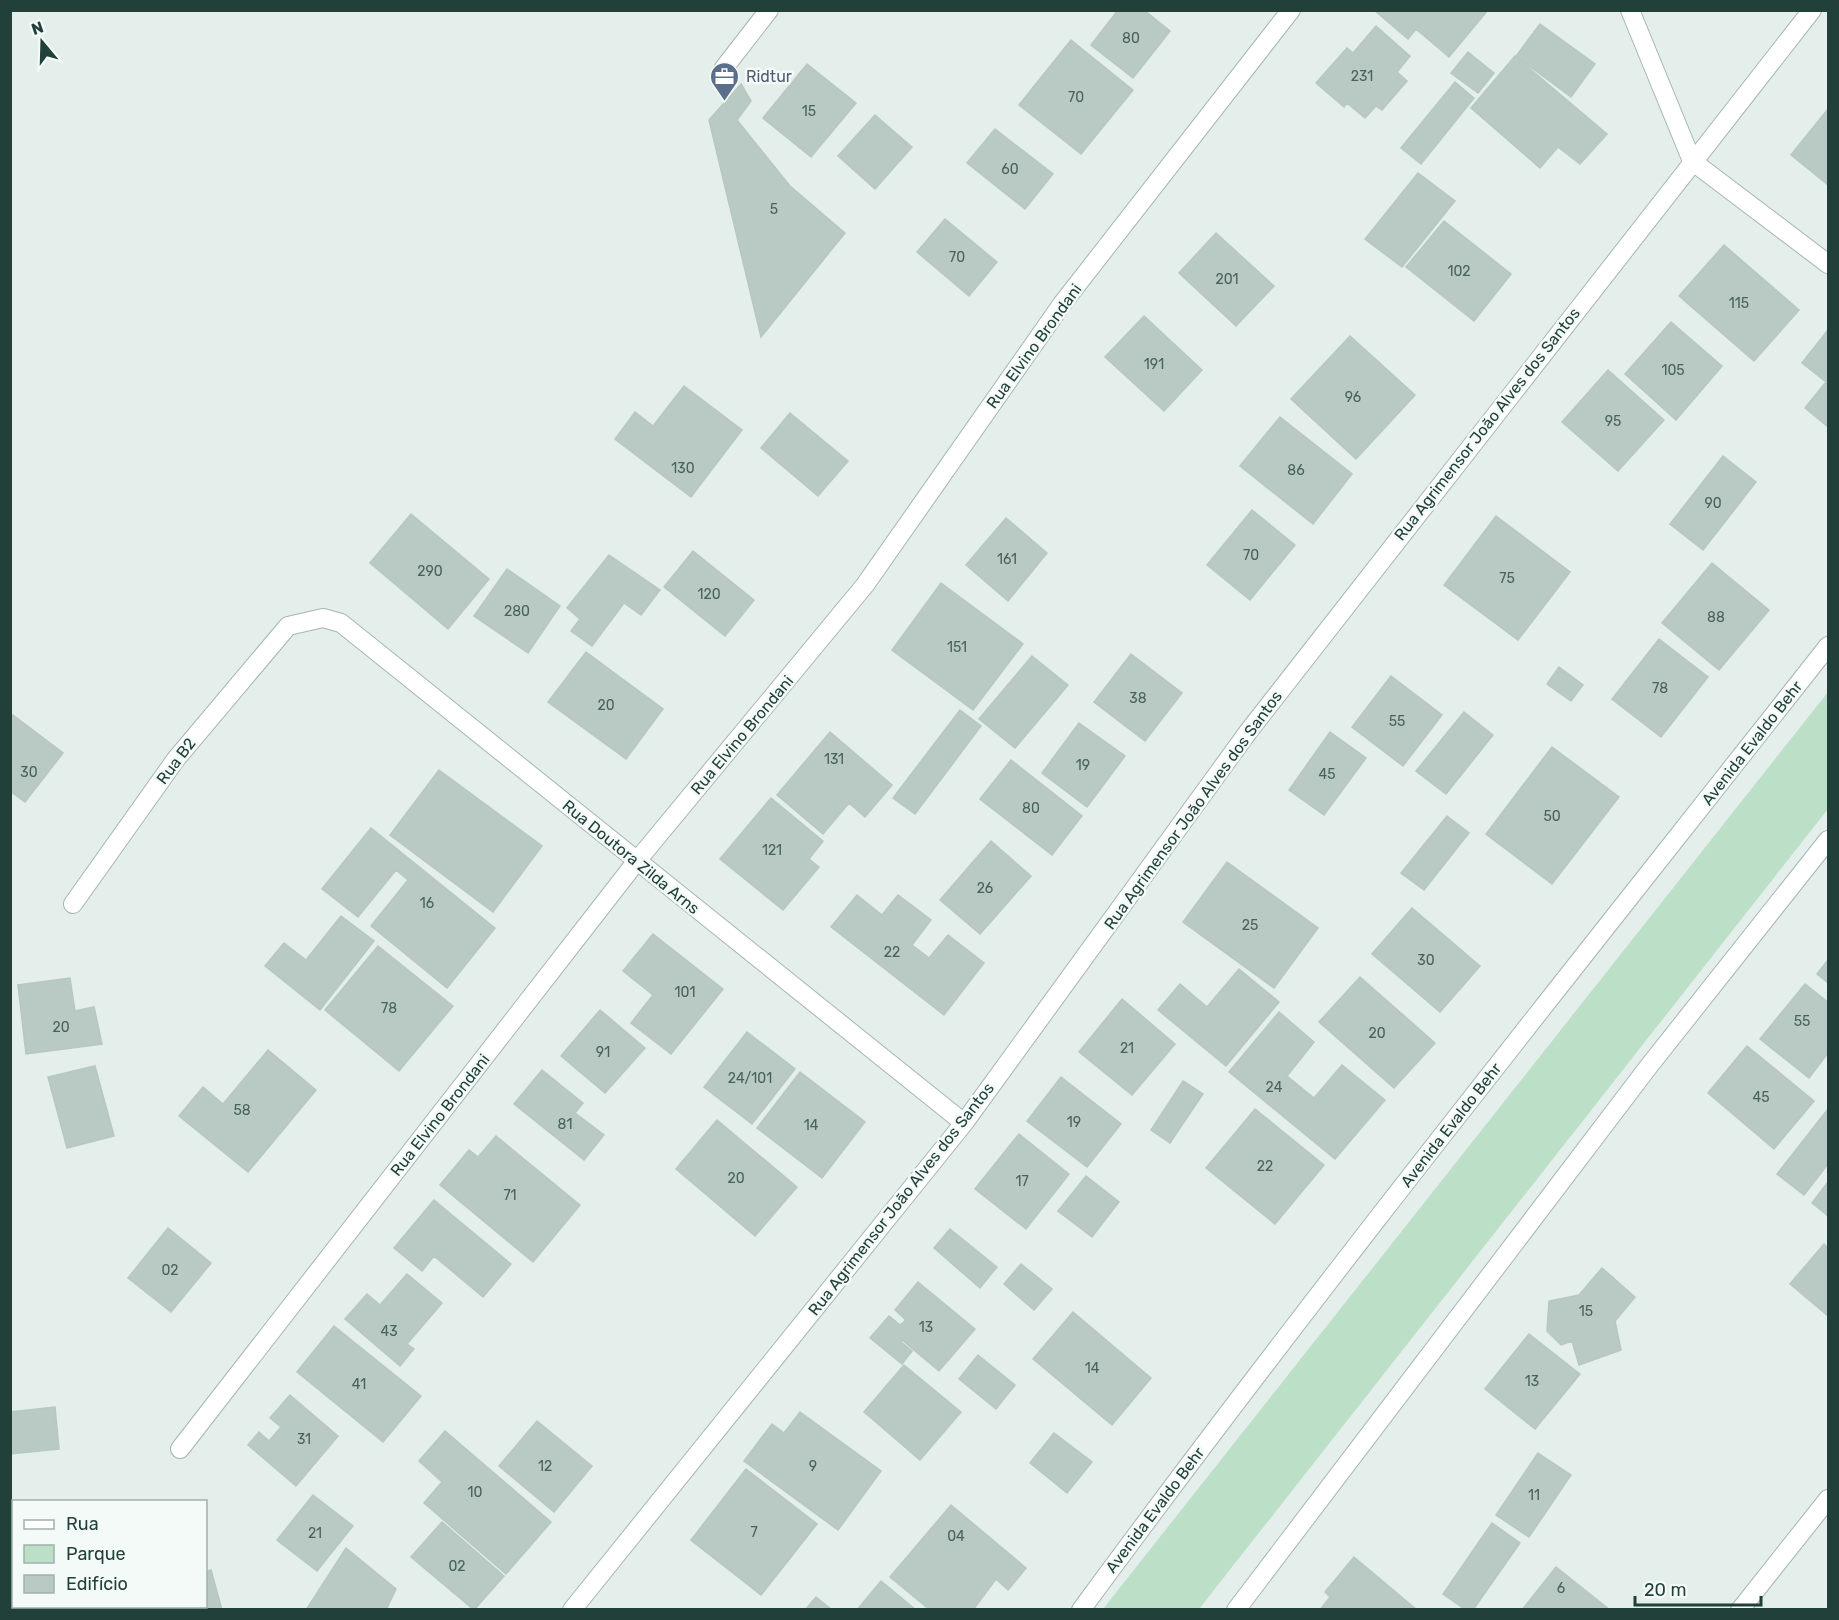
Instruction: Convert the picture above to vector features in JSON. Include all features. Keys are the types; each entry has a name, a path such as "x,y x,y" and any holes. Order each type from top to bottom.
{"street":[{"path":"724,68 770,10"},
{"name":"Rua Elvino Brondani","path":"180,1449 636,862 865,585 1062,304 1292,10"},
{"path":"1630,10 1692,161 1828,264"},
{"name":"Rua Agrimensor João Alves dos Santos","path":"572,1610 964,1123 1248,732 1812,10"},
{"name":"Rua Doutora Zilda Arns","path":"288,626 322,618 341,623 964,1123"},
{"name":"Rua B2","path":"73,904 176,759 288,626"},
{"name":"Avenida Evaldo Behr","path":"1081,1610 1161,1501 1489,1076 1828,646"},
{"path":"1236,1610 1649,1066 1828,840"},
{"path":"1740,1610 1828,1499"}],"green space":[{"path":"1828,692 1828,809 1199,1609 1103,1609"}],"building":[{"path":"1118,10 1144,10 1170,31 1133,78 1091,45"},
{"path":"1374,10 1488,10 1449,57 1416,29 1408,39"},
{"path":"1540,24 1595,64 1571,97 1516,56"},
{"path":"1376,26 1410,56 1397,72 1407,81 1382,110 1376,106 1365,118 1347,103 1344,107 1316,83 1347,48 1353,53"},
{"path":"1071,40 1133,90 1081,154 1019,105"},
{"path":"1468,52 1494,73 1478,93 1451,73"},
{"path":"1515,56 1607,134 1580,164 1558,147 1540,168 1471,108"},
{"path":"807,64 856,103 811,157 763,118"},
{"path":"1455,82 1474,98 1421,164 1401,148"},
{"path":"741,84 751,101 737,120 790,186 845,233 761,337 709,120"},
{"path":"1828,109 1828,185 1791,155"},
{"path":"875,115 912,147 875,189 838,156"},
{"path":"995,129 1053,174 1025,209 967,163"},
{"path":"1418,173 1455,201 1402,267 1365,239"},
{"path":"945,219 997,262 969,296 917,252"},
{"path":"1444,221 1511,274 1474,321 1406,267"},
{"path":"1216,233 1274,286 1236,326 1179,273"},
{"path":"1724,245 1799,310 1754,361 1679,296"},
{"path":"1144,316 1202,370 1164,411 1105,357"},
{"path":"1671,322 1722,366 1676,420 1625,374"},
{"path":"1828,330 1828,427 1805,408 1826,382 1802,363"},
{"path":"1350,336 1415,395 1356,459 1291,399"},
{"path":"1608,370 1664,420 1618,471 1562,422"},
{"path":"684,386 742,430 691,497 615,439 635,412 653,426"},
{"path":"790,413 848,461 818,496 761,448"},
{"path":"1280,417 1352,474 1313,524 1240,466"},
{"path":"1723,456 1756,482 1703,550 1670,524"},
{"path":"1252,510 1295,545 1250,600 1207,565"},
{"path":"411,514 489,579 448,629 370,563"},
{"path":"1496,516 1570,572 1518,640 1444,585"},
{"path":"1006,518 1047,553 1008,601 966,565"},
{"path":"693,551 754,600 725,636 664,587"},
{"path":"609,555 660,590 641,615 624,603 592,646 571,631 580,619 567,608"},
{"path":"1712,563 1769,610 1719,670 1662,623"},
{"path":"507,569 560,606 528,653 474,616"},
{"path":"941,583 1023,644 973,710 892,650"},
{"path":"1659,639 1708,677 1661,737 1612,699"},
{"path":"586,652 663,709 626,759 548,702"},
{"path":"1131,654 1182,693 1145,741 1094,702"},
{"path":"1032,656 1068,685 1015,748 979,719"},
{"path":"1559,667 1583,685 1571,701 1547,684"},
{"path":"1391,676 1442,715 1403,766 1352,727"},
{"path":"960,710 981,726 915,814 893,798"},
{"path":"1464,712 1493,735 1446,794 1416,771"},
{"path":"13,715 63,753 25,802 10,791 10,717"},
{"path":"1079,723 1125,756 1087,807 1042,773"},
{"path":"830,732 892,785 865,817 849,803 823,834 777,795"},
{"path":"1330,732 1366,758 1324,815 1289,790"},
{"path":"1552,747 1619,797 1552,884 1486,834"},
{"path":"1011,760 1082,816 1052,855 980,799"},
{"path":"439,770 542,846 493,912 390,835"},
{"path":"771,798 823,841 809,859 819,867 783,910 720,859"},
{"path":"1447,816 1469,833 1424,890 1401,873"},
{"path":"371,828 495,928 447,988 371,926 408,880 396,870 358,917 322,889"},
{"path":"991,841 1031,876 980,934 940,900"},
{"path":"1227,862 1318,928 1274,988 1183,922"},
{"path":"857,895 882,915 898,895 931,920 912,945 929,958 948,935 984,963 944,1015 831,927"},
{"path":"1412,908 1480,966 1440,1012 1372,954"},
{"path":"341,916 374,941 320,1010 265,966 284,943 306,960"},
{"path":"653,934 723,989 671,1054 631,1023 653,995 623,971"},
{"path":"378,946 453,1006 399,1071 325,1010"},
{"path":"1828,960 1828,983 1817,974"},
{"path":"1239,969 1279,1002 1226,1066 1158,1010 1180,984 1207,1007"},
{"path":"1360,977 1435,1043 1394,1088 1319,1022"},
{"path":"70,978 75,1011 94,1007 102,1044 26,1054 18,985"},
{"path":"1805,984 1828,1002 1828,1053 1809,1078 1760,1039"},
{"path":"1122,999 1175,1044 1132,1095 1079,1052"},
{"path":"600,1010 645,1048 605,1093 561,1056"},
{"path":"1279,1012 1314,1042 1287,1076 1314,1098 1342,1065 1385,1100 1335,1159 1229,1072"},
{"path":"747,1032 795,1069 752,1124 704,1087"},
{"path":"1747,1046 1814,1101 1774,1149 1708,1093"},
{"path":"268,1050 316,1090 248,1172 179,1116 203,1087 223,1104"},
{"path":"95,1066 114,1136 67,1148 48,1077"},
{"path":"542,1070 583,1103 575,1113 604,1135 584,1160 514,1104"},
{"path":"800,1072 865,1122 822,1178 757,1128"},
{"path":"1061,1077 1121,1124 1087,1167 1027,1121"},
{"path":"1183,1081 1203,1094 1170,1143 1151,1130"},
{"path":"1255,1109 1324,1165 1275,1224 1206,1168"},
{"path":"1828,1109 1828,1164 1804,1195 1777,1174"},
{"path":"717,1120 797,1187 755,1236 676,1169"},
{"path":"1019,1134 1069,1174 1026,1229 975,1189"},
{"path":"496,1136 580,1205 533,1262 440,1185 469,1150 478,1157"},
{"path":"1086,1176 1119,1202 1092,1237 1058,1211"},
{"path":"1828,1182 1828,1216 1812,1203"},
{"path":"434,1200 511,1264 483,1297 434,1256 422,1271 394,1248"},
{"path":"168,1228 211,1263 171,1312 128,1278"},
{"path":"950,1229 997,1267 980,1288 934,1248"},
{"path":"1824,1244 1828,1248 1828,1316 1790,1284"},
{"path":"1021,1264 1052,1289 1034,1310 1004,1284"},
{"path":"1602,1268 1635,1297 1615,1321 1621,1350 1579,1365 1572,1341 1561,1345 1547,1331 1549,1301 1579,1295"},
{"path":"407,1274 442,1303 407,1344 414,1349 400,1366 345,1319 367,1294 380,1305"},
{"path":"918,1282 975,1329 939,1371 902,1340 901,1342 912,1351 902,1364 870,1338 889,1316 900,1325 906,1320 895,1310"},
{"path":"1073,1312 1151,1378 1112,1425 1033,1359"},
{"path":"334,1326 421,1396 383,1442 297,1372"},
{"path":"1529,1334 1580,1374 1535,1429 1485,1389"},
{"path":"978,1355 1015,1385 996,1409 959,1379"},
{"path":"904,1365 961,1412 920,1460 864,1412"},
{"path":"290,1395 338,1436 296,1486 248,1445 259,1432 269,1441 281,1427 270,1418"},
{"path":"55,1407 59,1449 10,1454 10,1412"},
{"path":"800,1412 881,1471 838,1530 744,1461 772,1424 784,1433"},
{"path":"537,1421 592,1466 554,1512 499,1466"},
{"path":"445,1431 551,1522 506,1574 424,1503 442,1482 419,1461"},
{"path":"1054,1433 1092,1462 1067,1493 1030,1463"},
{"path":"1538,1453 1571,1475 1529,1537 1496,1515"},
{"path":"746,1469 817,1524 761,1595 691,1540"},
{"path":"313,1495 353,1526 317,1571 277,1540"},
{"path":"951,1505 1026,1568 1008,1590 996,1579 973,1610 930,1610 890,1577"},
{"path":"442,1522 504,1576 474,1610 411,1557"},
{"path":"1492,1523 1520,1543 1473,1610 1466,1610 1443,1594"},
{"path":"346,1548 396,1589 386,1610 306,1610"},
{"path":"1354,1557 1417,1610 1320,1610 1330,1597 1325,1592"},
{"path":"1556,1567 1610,1610 1522,1610"},
{"path":"211,1570 222,1610 175,1610 174,1608 207,1608 207,1571"},
{"path":"10,1581 12,1581 12,1608 49,1608 49,1610 10,1610"},
{"path":"881,1581 916,1610 857,1610"},
{"path":"816,1597 832,1610 805,1610"},
{"path":"86,1608 104,1608 105,1610 86,1610"},
{"path":"125,1608 152,1608 152,1610 120,1610"}],"place":[{"name":"Ridtur","path":"725,102"}]}
